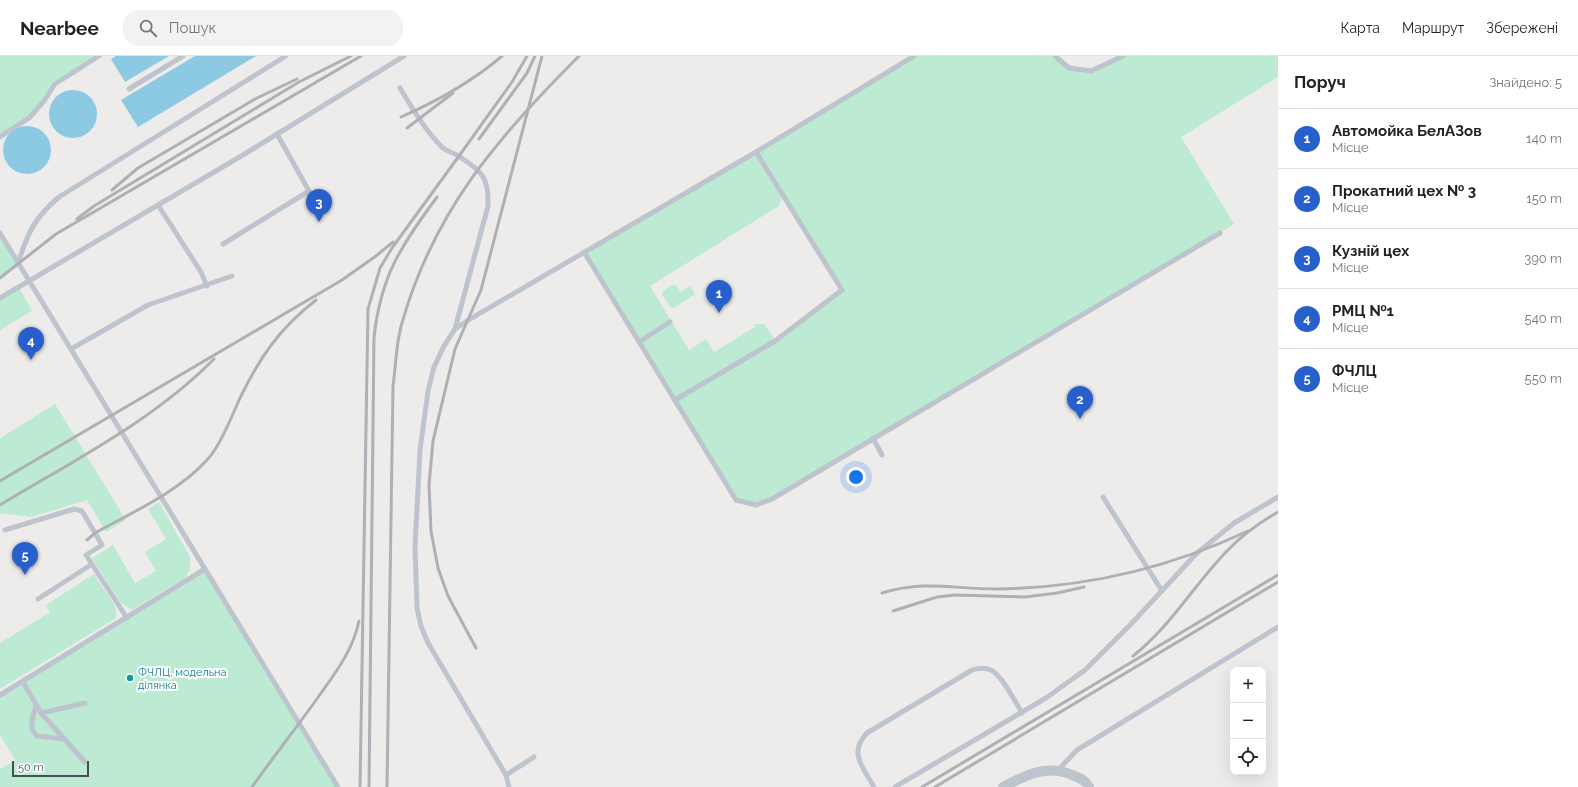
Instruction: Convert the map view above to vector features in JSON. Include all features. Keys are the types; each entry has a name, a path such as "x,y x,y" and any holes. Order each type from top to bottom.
{"street":[{"path":"1002,787 1034,772 1059,769 1085,781 1090,787"}],"lane":[{"path":"0,137 29,118 44,101 55,84 90,59 98,56"},
{"path":"129,89 183,56"},
{"path":"18,263 30,230 45,208 59,197 286,56"},
{"path":"0,298 277,134 404,56"},
{"path":"509,787 506,775 428,643 421,626 418,612 415,547 420,450 428,391 434,367 444,346 455,330 470,319 756,152 914,56"},
{"path":"1055,56 1069,68 1091,71 1123,56"},
{"path":"400,88 415,111 444,149 459,156 482,174 487,180 489,190 488,206 455,330"},
{"path":"223,244 309,191 277,134"},
{"path":"675,400 775,341 842,290 756,152"},
{"path":"158,205 201,272 207,286"},
{"path":"0,233 338,787"},
{"path":"584,252 736,500 756,505 772,499 1220,233"},
{"path":"71,349 148,305 207,286 232,276"},
{"path":"639,342 670,322"},
{"path":"873,438 882,455"},
{"path":"1103,497 1162,591"},
{"path":"895,787 1022,713 1085,670 1196,554 1234,524 1278,497"},
{"path":"5,530 74,509 82,511 102,545 86,555 127,618"},
{"path":"38,599 92,564"},
{"path":"0,695 205,569"},
{"path":"1059,769 1077,750 1278,627"},
{"path":"874,787 860,761 857,750 860,741 867,733 972,670 983,668 992,670 1022,713"},
{"path":"23,682 41,713 85,762"},
{"path":"41,713 85,704"},
{"path":"36,705 32,720 32,730 38,736 64,739"},
{"path":"506,775 534,757"}],"green space":[{"path":"0,56 99,56 55,84 29,118 0,137"},
{"path":"914,56 1055,56 1069,68 1091,71 1123,56 1278,56 1278,77 1181,137 1234,224 772,499 756,505 736,500 584,252","holes":["783,196 842,290 775,340 764,324 754,324 755,327 714,352 706,339 689,350 650,286 779,206"]},
{"path":"0,233 18,263 0,278"},
{"path":"672,285 677,286 680,292 690,286 695,294 674,308 670,307 662,294 663,291"},
{"path":"19,287 32,311 0,330 0,298"},
{"path":"55,404 126,520 106,532 87,500 31,517 0,513 0,438"},
{"path":"159,502 190,557 190,568 186,577 132,610 120,602 92,558 113,545 135,583 156,571 145,552 166,539 148,509"},
{"path":"205,569 338,787 0,787 0,769 15,760 0,735 0,695"},
{"path":"94,574 114,604 116,609 116,618 0,689 0,643 50,612 46,605"}],"water":[{"path":"116,56 169,56 125,82 111,59"},
{"path":"195,56 256,56 138,127 121,100"},
{"path":"68,90 78,90 90,97 97,109 97,119 90,131 78,138 68,138 60,134 53,127 49,119 49,109 53,101 60,94"},
{"path":"27,126 36,128 44,133 49,141 51,150 49,159 44,167 36,172 27,174 18,172 10,167 5,159 3,150 5,141 10,133 18,128"}],"railway":[{"path":"77,219 94,206 299,82 351,56"},
{"path":"0,278 56,234 361,56"},
{"path":"401,117 454,90 479,74 502,56"},
{"path":"360,787 368,309 380,268 392,248 512,82 527,56"},
{"path":"479,139 527,73 535,56"},
{"path":"476,648 448,596 438,568 431,531 429,485 433,441 455,349 481,290 542,56"},
{"path":"387,787 393,386 400,330 416,282 432,245 451,210 472,177 522,116 579,56"},
{"path":"112,190 138,168 257,98 297,79"},
{"path":"407,128 453,93"},
{"path":"369,787 374,337 377,315 382,296 395,262 403,246 437,197"},
{"path":"0,481 342,280 393,242"},
{"path":"87,540 95,533 169,492 183,482 207,460 221,439 247,383 263,357 291,322 316,300"},
{"path":"0,505 84,456 139,420 191,381 214,359"},
{"path":"1133,656 1159,632 1215,564 1233,545 1264,520 1278,512"},
{"path":"882,593 898,589 926,586 981,589 1029,588 1094,580 1125,574 1188,556 1248,531"},
{"path":"922,787 1278,575"},
{"path":"935,787 1278,582"},
{"path":"893,611 937,597 955,595 1025,597 1057,593 1084,587"},
{"path":"252,787 338,669 353,642 359,621"}],"place":[{"name":"Кузній цех","path":"319,222"},
{"name":"Автомойка БелАЗов","path":"719,313"},
{"name":"РМЦ №1","path":"31,360"},
{"name":"Прокатний цех № 3","path":"1080,419"},
{"name":"ФЧЛЦ","path":"25,575"},
{"name":"ФЧЛЦ, модельна ділянка","path":"130,678"}]}
